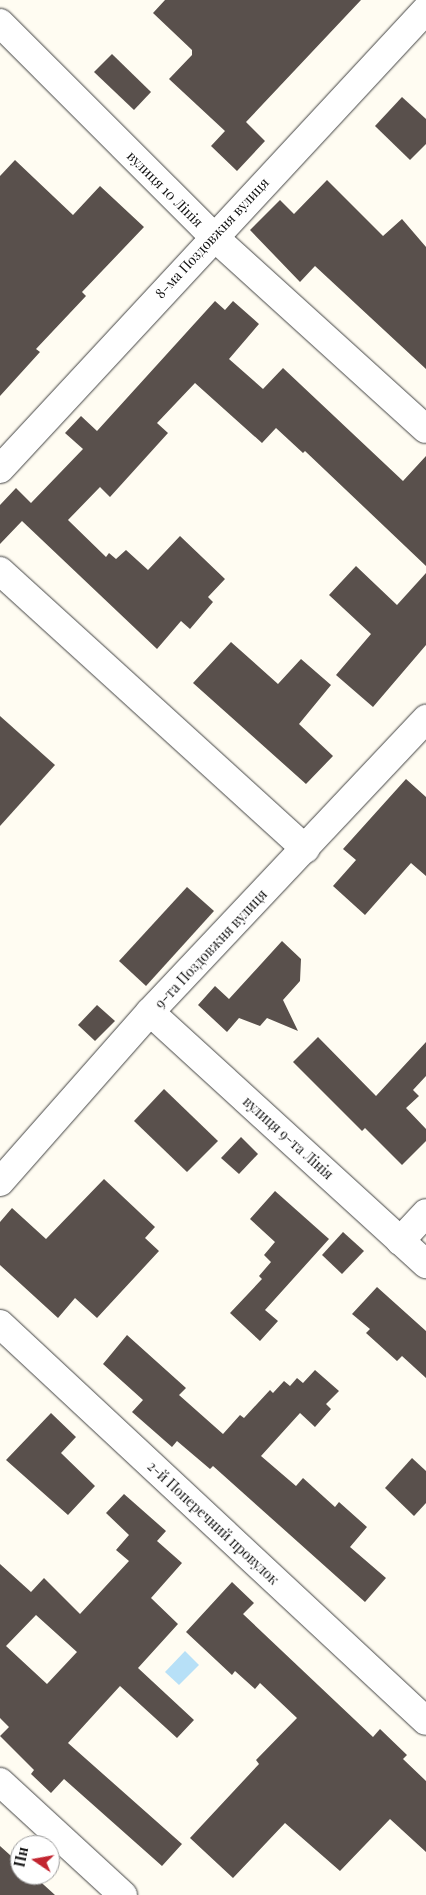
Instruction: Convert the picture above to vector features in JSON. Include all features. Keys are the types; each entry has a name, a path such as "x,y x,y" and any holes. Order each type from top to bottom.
{"street":[{"name":"8-ма Поздовжня вулиця","path":"0,469 212,236 426,10"},
{"name":"вулиця 10 Лінія","path":"0,23 212,236 426,429"},
{"path":"0,572 305,849"},
{"name":"9-та Поздовжня вулиця","path":"0,1182 150,1012 426,719"},
{"name":"вулиця 9-та Лінія","path":"150,1012 426,1264"},
{"path":"400,1241 426,1213"},
{"name":"2-й Поперечний провулок","path":"0,1324 426,1721"},
{"path":"0,1782 123,1895"}],"water":[{"path":"185,1651 199,1665 179,1685 165,1672"}],"building":[{"path":"165,0 361,0 246,122 265,141 237,171 211,146 225,131 169,79 192,55 192,50 153,13"},
{"path":"112,54 151,92 134,110 94,72"},
{"path":"402,97 426,119 426,144 410,160 375,126"},
{"path":"15,160 73,215 100,186 144,227 82,292 86,296 36,349 40,352 0,396 0,176"},
{"path":"327,180 383,236 402,219 426,247 426,369 315,266 300,282 250,230 280,200 294,214"},
{"path":"215,301 225,310 233,301 259,324 229,359 263,389 283,368 403,481 426,456 426,566 305,451 303,453 276,428 262,443 195,383 157,423 168,433 110,497 100,487 68,520 106,557 109,553 116,559 126,550 148,570 180,536 225,579 208,597 213,602 190,629 181,621 157,649 22,521 0,544 0,505 16,488 31,503 83,449 65,433 81,416 97,431"},
{"path":"356,566 397,605 426,573 426,645 373,707 336,675 371,634 329,595"},
{"path":"231,642 278,684 301,659 331,685 299,724 333,756 306,784 193,683"},
{"path":"0,716 55,765 0,826"},
{"path":"406,779 426,797 426,876 411,863 365,915 333,886 356,860 343,849"},
{"path":"187,887 214,911 146,986 119,961"},
{"path":"282,941 301,959 300,981 283,1000 298,1031 267,1018 260,1026 239,1018 227,1032 198,1005 215,986 229,999"},
{"path":"97,1005 115,1021 95,1041 78,1025"},
{"path":"318,1037 376,1096 426,1042 426,1076 413,1090 419,1096 406,1108 426,1129 426,1141 402,1165 365,1128 362,1131 293,1062"},
{"path":"164,1089 218,1141 187,1172 134,1121"},
{"path":"241,1137 258,1154 239,1174 221,1158"},
{"path":"104,1179 155,1227 145,1238 159,1251 97,1318 75,1298 58,1318 0,1265 0,1222 12,1208 46,1239"},
{"path":"275,1191 329,1239 265,1310 278,1321 260,1341 230,1313 262,1279 259,1276 271,1262 264,1255 275,1242 250,1219"},
{"path":"343,1232 364,1251 342,1274 322,1255"},
{"path":"377,1287 426,1331 426,1378 402,1356 397,1361 366,1333 370,1329 352,1314"},
{"path":"127,1335 186,1388 179,1395 223,1434 240,1415 244,1418 270,1390 273,1393 284,1381 290,1386 297,1378 303,1383 315,1370 339,1391 326,1404 331,1409 315,1427 300,1413 261,1456 296,1486 303,1478 335,1507 339,1502 367,1527 350,1547 386,1578 365,1602 213,1466 210,1469 177,1441 172,1447 132,1412 143,1400 103,1364"},
{"path":"51,1413 76,1437 61,1453 95,1486 68,1515 6,1460"},
{"path":"412,1458 426,1471 426,1503 414,1516 385,1488"},
{"path":"124,1494 166,1531 157,1541 182,1563 151,1598 178,1624 138,1668 194,1720 177,1738 120,1686 68,1743 182,1844 162,1866 64,1779 51,1793 31,1774 34,1770 0,1736 9,1727 0,1718 0,1564 31,1592 44,1578 80,1614 129,1561 116,1550 129,1535 106,1513","holes":["36,1615 77,1652 47,1684 6,1646"]},
{"path":"232,1582 254,1603 243,1614 373,1737 380,1729 407,1755 403,1759 426,1781 426,1852 390,1819 340,1871 285,1823 233,1878 190,1838 259,1764 256,1760 297,1718 260,1683 255,1689 235,1671 232,1675 186,1632"},
{"path":"0,1846 10,1855 10,1885 44,1885 55,1895 0,1895"}]}
